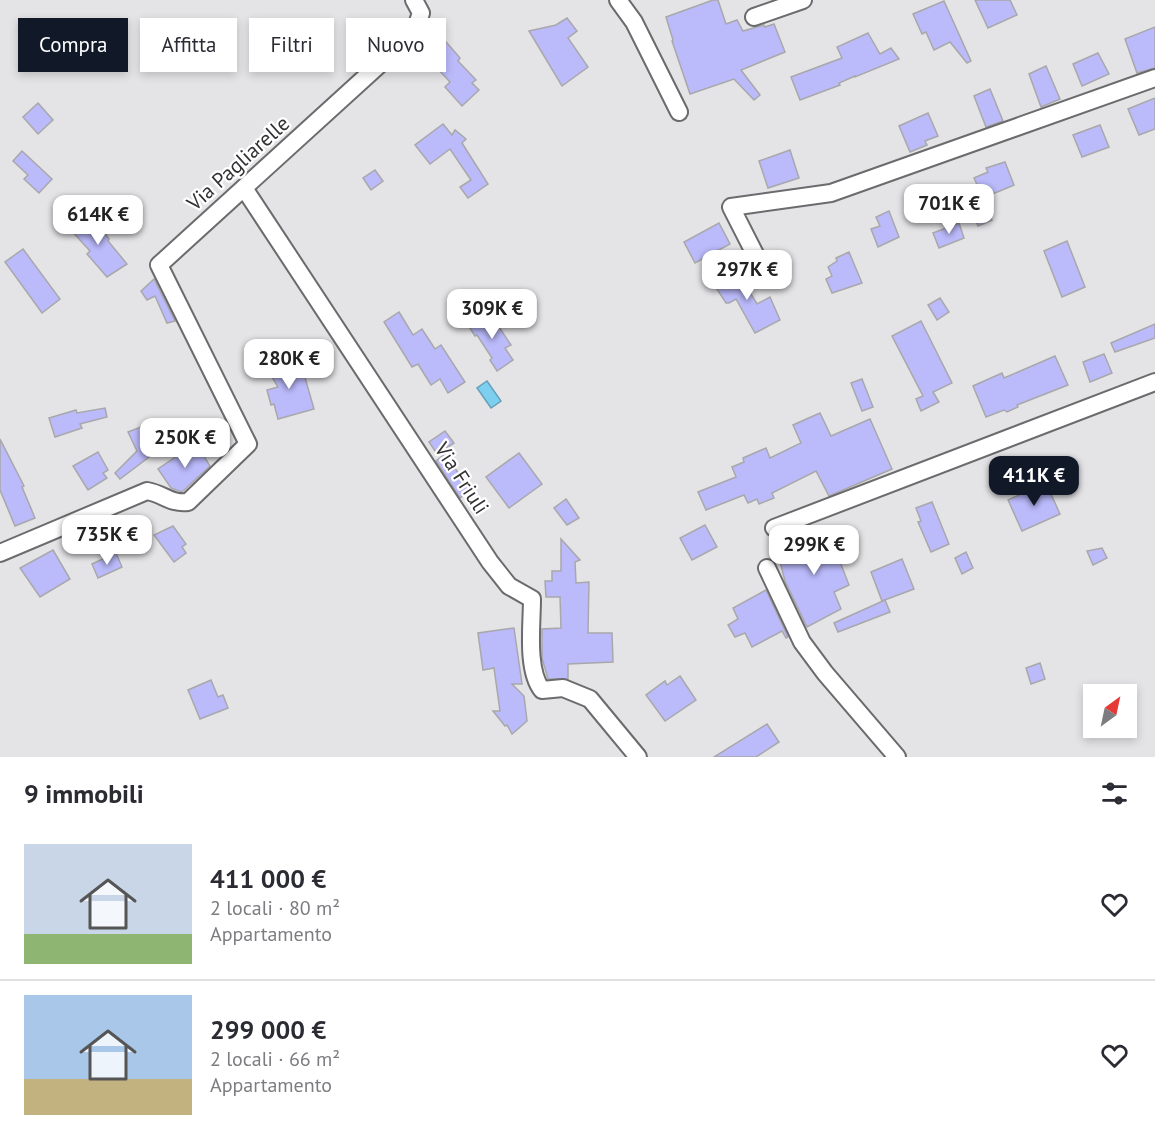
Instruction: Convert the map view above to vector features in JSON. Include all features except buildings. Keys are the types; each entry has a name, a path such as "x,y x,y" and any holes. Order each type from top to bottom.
{"street":[{"name":"Via Pagliarelle","path":"0,553 147,491 159,494 176,503 188,502 248,444 159,265 414,33 421,13 414,0"},
{"path":"618,0 634,22 679,112"},
{"path":"754,17 803,0"},
{"path":"759,262 730,207 831,193 1155,78"},
{"name":"Via Friuli","path":"244,188 490,562 509,586 532,599 532,661 536,683 542,690 563,688 590,699 638,757"},
{"path":"774,528 1155,382"},
{"path":"767,568 802,642 825,673 897,757"}],"water":[{"path":"487,381 501,401 491,408 477,388"}]}
